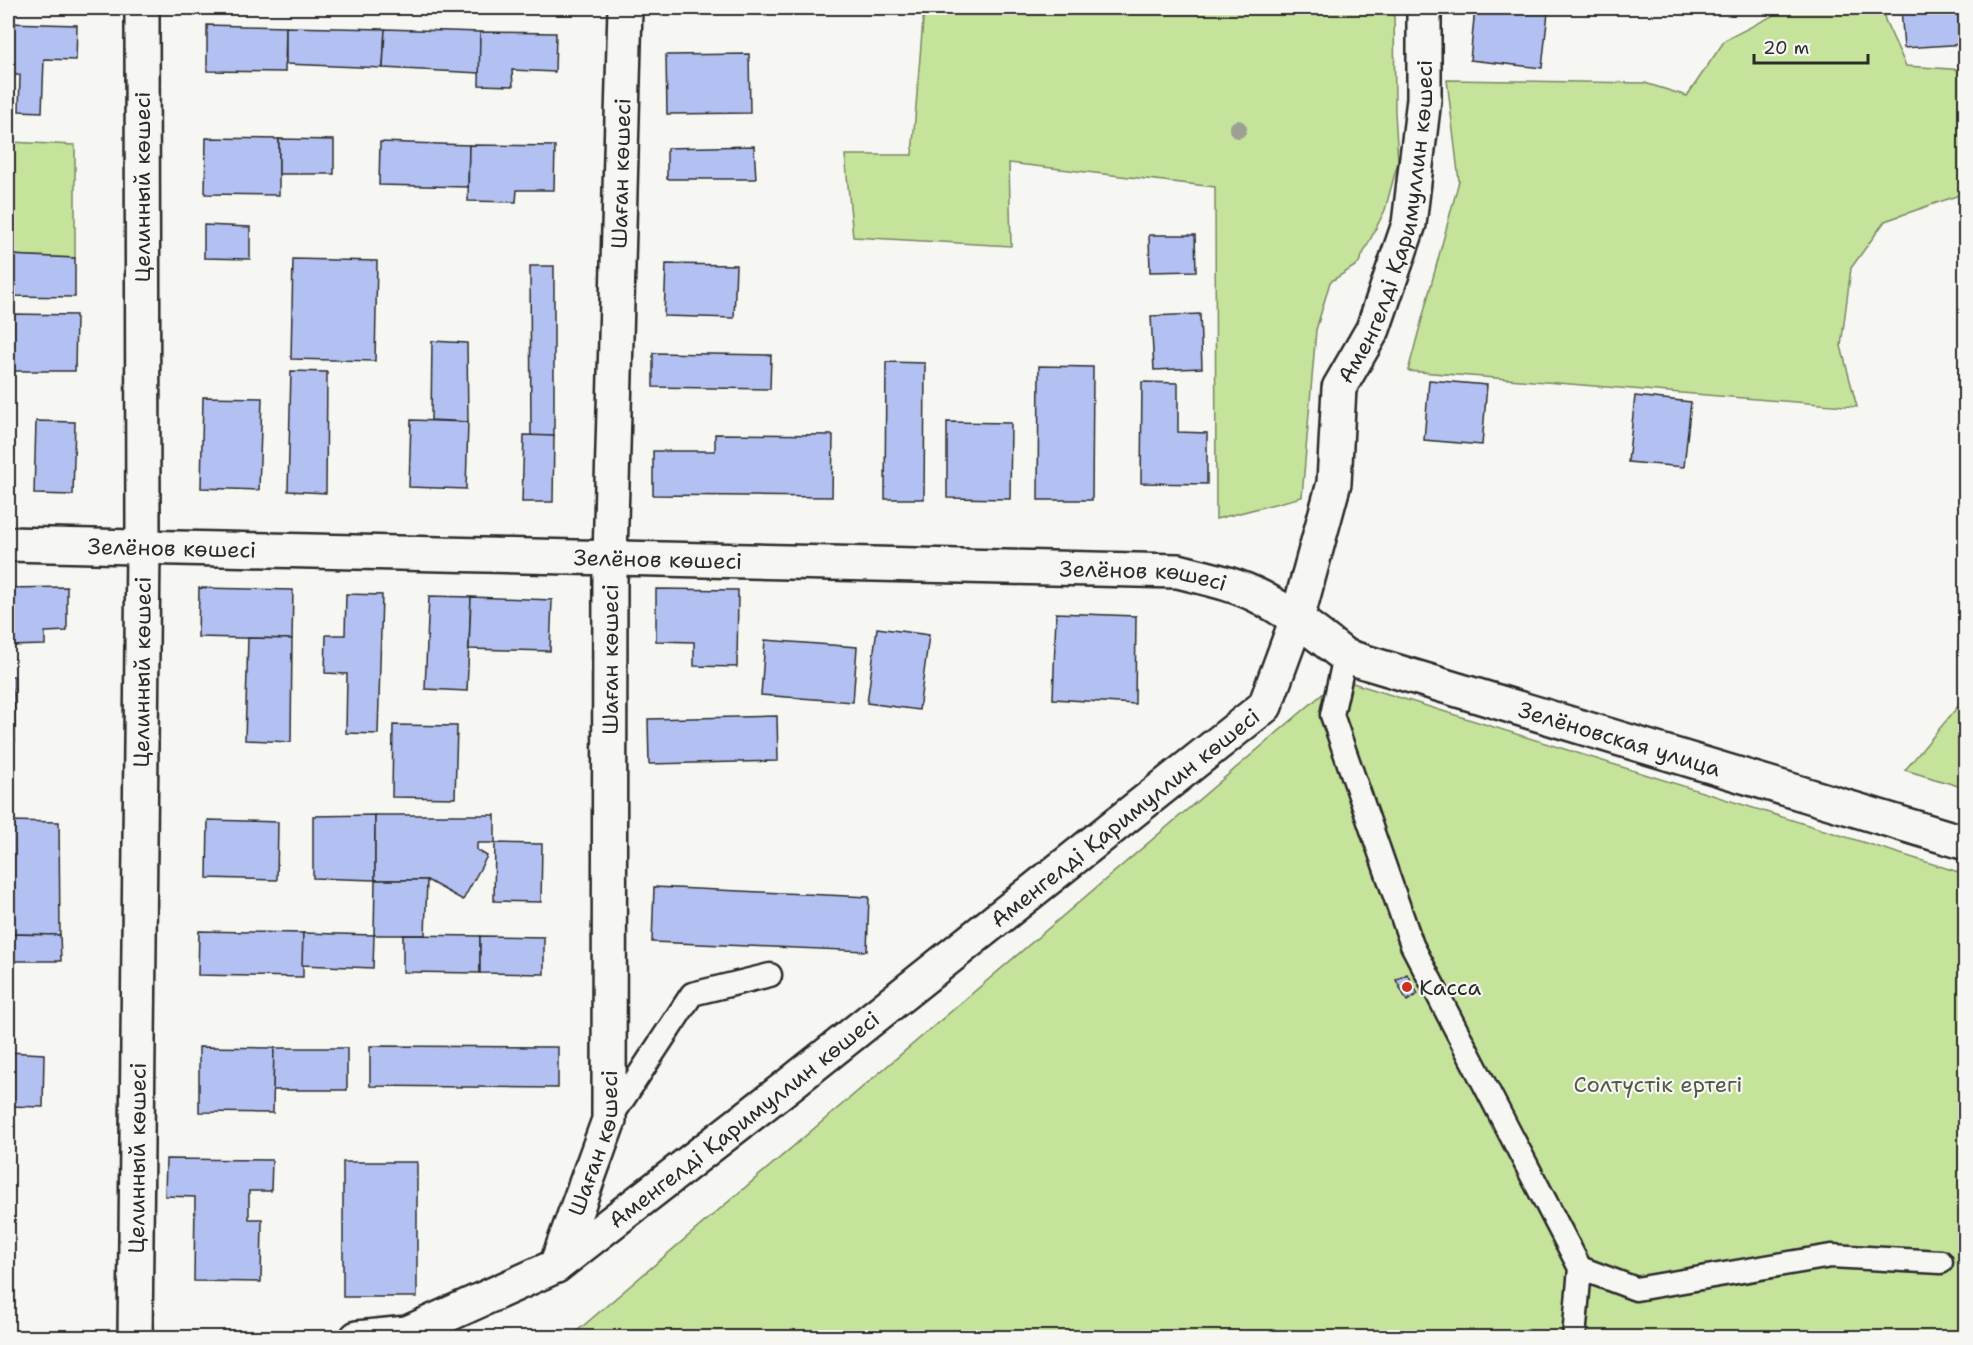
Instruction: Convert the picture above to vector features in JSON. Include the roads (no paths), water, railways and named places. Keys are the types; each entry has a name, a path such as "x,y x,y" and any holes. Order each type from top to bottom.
{"street":[{"name":"Целинный көшесі","path":"135,1338 142,547 142,8"},
{"name":"Шаған көшесі","path":"556,1266 609,1120 610,558 625,8"},
{"name":"Аменгелді Қаримуллин көшесі","path":"357,1338 407,1332 556,1266 785,1088 1265,706 1297,619 1334,483 1339,388 1372,329 1409,224 1424,99 1424,8"},
{"name":"Зелёнов көшесі","path":"8,544 1179,571 1221,582 1260,597 1297,619"},
{"name":"Зелёновская улица","path":"1297,619 1346,656 1959,841"}],"lane":[{"path":"1346,656 1332,715 1412,945 1580,1269 1574,1338"},
{"path":"609,1120 692,994 770,975"},
{"path":"1580,1269 1636,1289 1831,1256 1941,1262"}],"place":[{"name":"Касса","path":"1407,987"}],"park label":[{"name":"Солтүстік ертегі","path":"1658,1084"}]}
